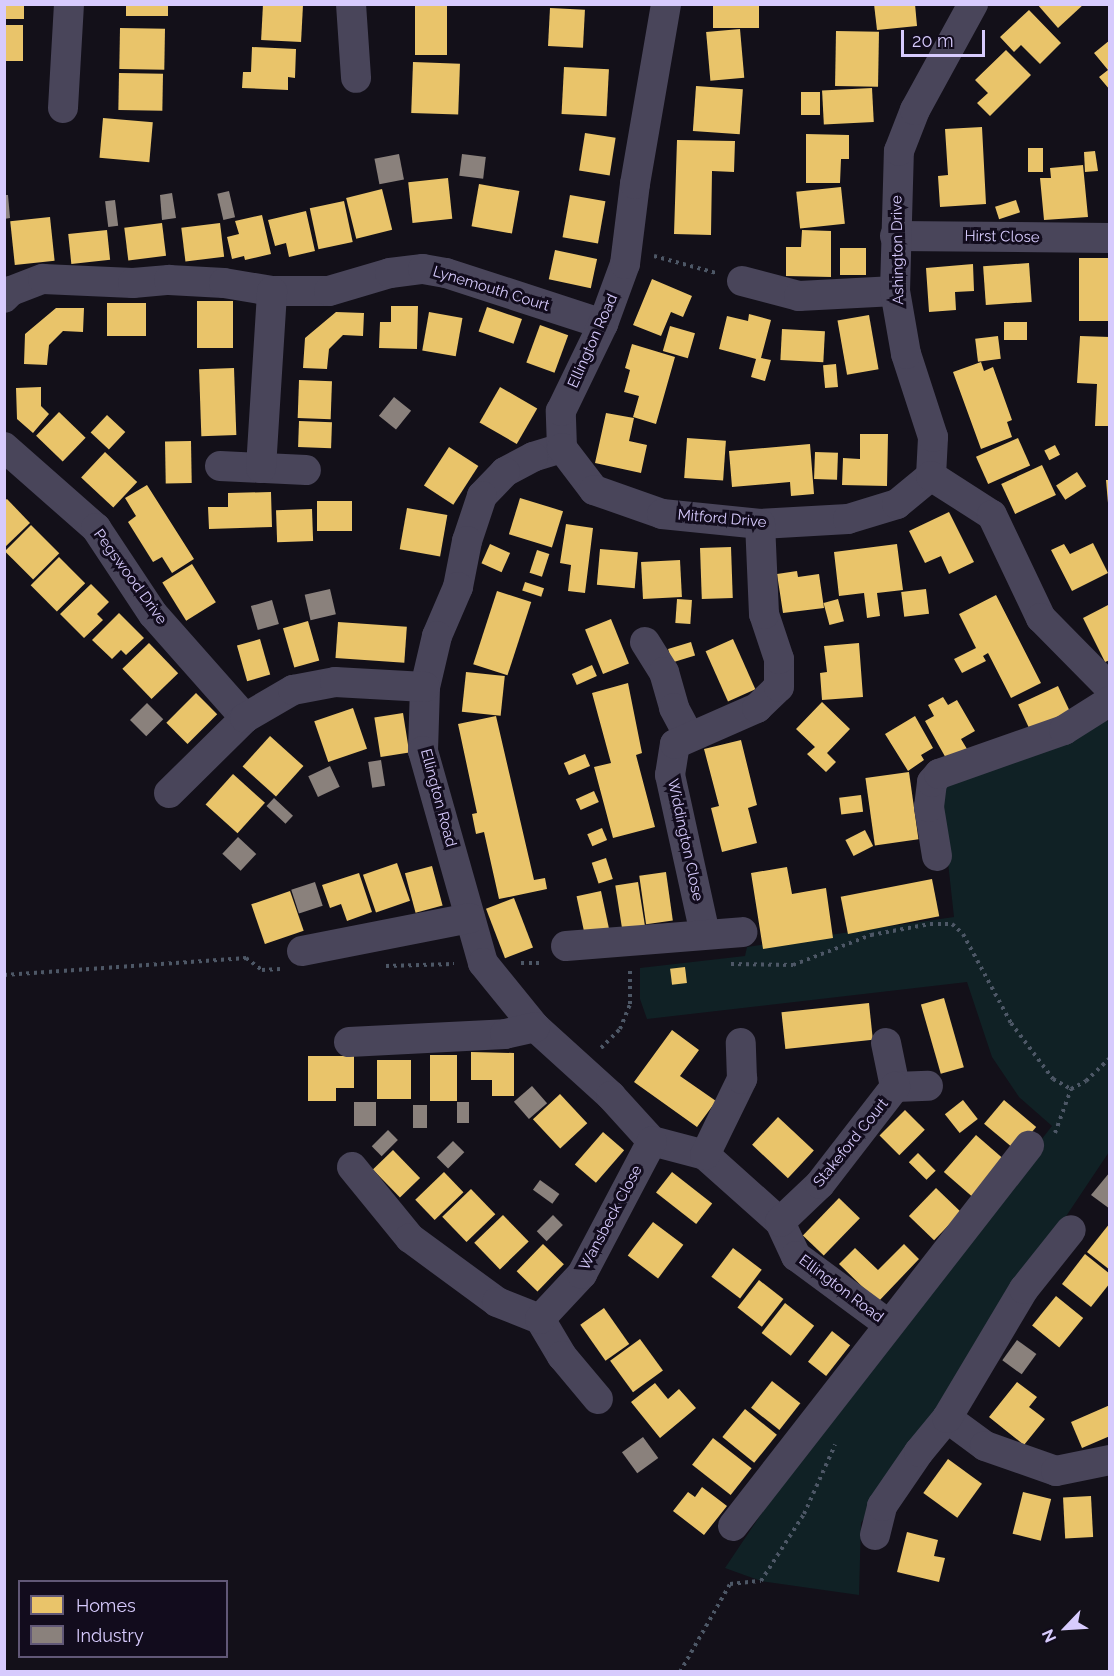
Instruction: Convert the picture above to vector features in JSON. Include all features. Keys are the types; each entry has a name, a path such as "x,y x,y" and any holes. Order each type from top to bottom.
{"street":[{"path":"63,108 69,4"},
{"path":"351,4 356,78"},
{"name":"Ellington Road","path":"666,4 625,264 603,324 561,411 562,448 533,457 505,472 482,496 467,541 458,587 437,636 425,687 423,752 483,963 535,1027 580,1066 652,1141 705,1155 780,1222 796,1256 888,1324"},
{"name":"Ashington Drive","path":"931,476 933,437 906,354 895,291 899,151 915,110 973,4"},
{"name":"Hirst Close","path":"895,236 1110,238"},
{"name":"Lynemouth Court","path":"4,298 10,291 43,279 133,283 224,283 272,291 329,291 390,273 423,269 446,273 603,324"},
{"path":"742,281 799,296 895,291"},
{"path":"261,468 272,291"},
{"name":"Pegswood Drive","path":"4,447 96,528 153,614 245,718"},
{"name":"Mitford Drive","path":"562,448 594,490 662,514 760,524 848,519 897,504 931,476"},
{"path":"220,466 306,470"},
{"path":"931,476 992,515 1041,618 1110,688"},
{"path":"645,642 664,672 674,708 689,736 757,708 779,687 779,659 764,614 760,524"},
{"path":"168,794 245,718 293,690 335,682 425,687"},
{"path":"937,856 929,807 932,782 939,774 1064,730 1110,701"},
{"name":"Widdington Close","path":"689,736 675,744 670,775 705,934"},
{"path":"294,960 470,918"},
{"path":"558,954 658,939 742,932"},
{"path":"349,1042 505,1034 535,1027"},
{"path":"705,1155 742,1079 741,1042"},
{"name":"Stakeford Court","path":"780,1222 820,1184 895,1087 886,1043"},
{"name":"Stakeford Court","path":"895,1087 928,1086"},
{"name":"Wansbeck Close","path":"540,1318 582,1274 652,1141"},
{"name":"Ellington Road","path":"733,1526 859,1366 913,1290 1029,1146"},
{"path":"352,1167 410,1238 497,1302 540,1318 562,1356 598,1398"},
{"path":"875,1535 882,1506 919,1452 947,1418 1024,1289 1071,1230"},
{"path":"947,1418 985,1446 1056,1471 1110,1460"}],"path":[{"path":"627,249 742,281"},
{"path":"720,963 793,966 871,935 930,924 952,924 963,934 1011,1023 1053,1079 1071,1089 1086,1081 1110,1058"},
{"path":"378,966 483,963 558,954"},
{"path":"4,975 246,958 262,970 294,960"},
{"path":"580,1066 620,1029 630,1004 631,963"},
{"path":"680,1671 730,1584 761,1581"}],"shaded area":[{"path":"1105,717 1110,725 1109,1152 861,1523 859,1595 761,1581 725,1568 833,1407 1052,1126 1019,1097 992,1057 967,982 647,1019 640,999 640,968 745,956 747,947 954,917 940,789"}],"building: Homes":[{"path":"4,4 24,4 24,19 4,19"},
{"path":"126,4 168,4 168,16 126,16"},
{"path":"263,4 303,6 301,42 261,40"},
{"path":"415,4 447,4 447,55 415,55"},
{"path":"713,4 759,4 759,28 713,28"},
{"path":"874,4 915,4 917,26 877,30"},
{"path":"1037,4 1084,4 1058,28"},
{"path":"550,8 585,10 583,48 548,46"},
{"path":"1029,10 1061,43 1040,64 1021,45 1014,52 1000,37"},
{"path":"4,25 23,25 23,61 4,61"},
{"path":"120,28 165,29 164,70 119,69"},
{"path":"740,29 744,78 710,81 706,32"},
{"path":"836,31 879,32 878,87 835,86"},
{"path":"1110,40 1110,90 1099,77 1108,70 1094,53"},
{"path":"252,47 296,49 295,78 288,77 288,90 242,88 243,72 251,72"},
{"path":"1006,50 1031,75 990,116 977,103 988,93 975,80"},
{"path":"413,62 460,64 458,115 411,113"},
{"path":"564,67 609,69 606,116 562,114"},
{"path":"119,73 163,74 162,111 118,110"},
{"path":"696,86 743,89 740,134 693,131"},
{"path":"872,88 874,122 824,125 822,91"},
{"path":"801,92 820,92 820,115 801,115"},
{"path":"103,118 153,122 149,162 100,158"},
{"path":"982,127 986,204 940,207 938,176 948,175 945,129"},
{"path":"585,133 616,138 610,175 579,171"},
{"path":"806,134 849,135 849,159 841,159 840,183 806,183"},
{"path":"677,140 735,141 734,172 712,171 711,235 674,234"},
{"path":"1028,148 1043,148 1043,172 1028,172"},
{"path":"1095,151 1098,171 1085,172 1084,152"},
{"path":"1083,165 1088,217 1044,220 1040,178 1051,178 1050,168"},
{"path":"448,178 452,219 413,223 408,182"},
{"path":"479,184 519,191 512,233 472,226"},
{"path":"841,187 845,224 800,229 796,192"},
{"path":"382,189 392,230 356,239 346,198"},
{"path":"570,195 605,201 598,244 563,237"},
{"path":"1016,200 1020,212 999,219 995,207"},
{"path":"344,201 353,242 318,249 310,208"},
{"path":"306,211 315,251 289,257 286,243 275,246 268,220"},
{"path":"262,215 271,254 245,260 244,256 232,259 227,237 239,234 235,221"},
{"path":"50,217 55,261 15,265 10,221"},
{"path":"162,223 166,256 128,260 124,228"},
{"path":"220,223 224,257 185,261 181,228"},
{"path":"107,230 110,260 71,264 68,234"},
{"path":"802,230 831,231 831,277 786,276 786,247 801,247"},
{"path":"840,248 866,248 866,275 840,275"},
{"path":"555,250 597,259 591,288 549,279"},
{"path":"1079,258 1110,258 1110,321 1079,321"},
{"path":"1029,263 1032,302 986,305 983,266"},
{"path":"973,264 974,291 955,292 956,310 929,312 926,268"},
{"path":"652,279 692,296 683,317 671,312 661,336 633,325"},
{"path":"197,301 233,301 233,348 197,348"},
{"path":"107,303 146,303 146,336 107,336"},
{"path":"391,306 418,306 417,349 379,348 380,322 391,322"},
{"path":"487,307 522,319 514,344 479,332"},
{"path":"56,308 84,308 83,332 63,331 49,345 47,365 24,364 25,334"},
{"path":"336,312 364,313 363,336 343,335 329,349 327,369 303,368 305,338"},
{"path":"429,312 462,318 456,356 422,350"},
{"path":"749,314 771,320 761,358 771,360 765,381 751,377 756,359 719,349 727,316 748,321"},
{"path":"869,315 879,369 847,375 837,321"},
{"path":"1004,322 1027,322 1027,340 1004,340"},
{"path":"540,325 568,335 555,373 526,363"},
{"path":"670,326 695,333 688,358 663,351"},
{"path":"782,329 825,331 823,362 780,360"},
{"path":"998,336 1001,359 978,362 975,339"},
{"path":"1080,336 1110,337 1110,426 1095,426 1097,384 1077,383"},
{"path":"632,344 675,357 656,424 633,417 639,396 624,392 630,370 625,368"},
{"path":"981,362 984,371 993,367 1012,420 1007,422 1012,437 981,449 953,372"},
{"path":"836,364 838,387 825,388 823,365"},
{"path":"234,368 236,435 201,436 199,369"},
{"path":"299,380 332,381 331,419 298,418"},
{"path":"41,387 41,406 49,414 33,433 17,419 16,388"},
{"path":"500,387 537,408 517,444 480,423"},
{"path":"59,412 86,438 63,461 36,436"},
{"path":"606,413 634,418 629,441 647,445 641,473 595,463"},
{"path":"107,415 125,432 109,450 91,433"},
{"path":"299,421 332,422 331,448 298,447"},
{"path":"860,434 888,434 887,486 842,485 843,458 860,459"},
{"path":"687,438 726,441 723,481 684,478"},
{"path":"1018,438 1030,465 988,484 976,457"},
{"path":"165,441 191,441 192,483 166,483"},
{"path":"810,444 814,494 791,496 790,482 732,487 729,451"},
{"path":"1055,445 1060,455 1049,460 1044,450"},
{"path":"449,447 478,466 453,505 424,486"},
{"path":"105,452 137,482 113,508 81,478"},
{"path":"815,452 838,453 837,480 814,479"},
{"path":"1042,465 1056,495 1015,514 1001,484"},
{"path":"1077,472 1086,486 1065,500 1056,486"},
{"path":"1106,480 1110,480 1110,503 1108,503"},
{"path":"147,485 194,559 172,573 162,557 153,562 128,522 136,516 125,498"},
{"path":"271,492 272,527 209,529 208,507 228,507 228,493"},
{"path":"520,498 563,511 552,547 509,534"},
{"path":"7,499 30,523 4,548 4,501"},
{"path":"317,501 352,501 352,531 317,531"},
{"path":"407,508 447,515 440,556 400,549"},
{"path":"312,509 313,541 277,542 276,510"},
{"path":"949,512 974,562 949,574 941,556 925,563 909,531"},
{"path":"566,524 593,528 585,593 568,591 571,565 560,563"},
{"path":"31,525 59,553 33,579 5,551"},
{"path":"1093,543 1108,573 1072,591 1051,550 1064,544 1070,554"},
{"path":"490,544 510,553 502,572 481,563"},
{"path":"897,544 903,590 877,593 880,616 867,618 864,593 839,596 834,552"},
{"path":"731,547 733,598 702,599 700,548"},
{"path":"600,549 638,552 635,588 597,585"},
{"path":"537,550 549,554 542,577 530,573"},
{"path":"59,557 85,583 57,611 31,585"},
{"path":"680,560 682,597 643,599 641,562"},
{"path":"192,564 216,602 186,621 162,583"},
{"path":"797,571 798,577 819,574 824,608 783,613 777,574"},
{"path":"525,582 544,588 541,597 522,591"},
{"path":"91,584 109,602 97,614 103,620 84,638 60,614"},
{"path":"926,589 929,614 904,617 901,592"},
{"path":"497,591 531,602 507,675 473,664"},
{"path":"996,595 1041,683 1011,698 988,653 983,656 986,661 962,673 954,659 976,648 959,614"},
{"path":"677,599 692,600 690,624 675,623"},
{"path":"838,599 844,621 829,625 824,603"},
{"path":"1110,604 1110,660 1105,662 1083,618"},
{"path":"119,613 144,638 126,655 121,650 112,659 92,640"},
{"path":"611,619 629,664 603,674 585,629"},
{"path":"308,621 319,660 294,668 283,628"},
{"path":"338,622 407,627 404,663 335,658"},
{"path":"260,639 270,675 247,681 237,646"},
{"path":"733,639 755,689 728,701 706,651"},
{"path":"691,642 695,655 672,662 668,649"},
{"path":"149,643 178,673 152,699 122,669"},
{"path":"859,643 863,697 822,700 820,673 827,672 824,646"},
{"path":"592,665 597,676 577,685 572,674"},
{"path":"466,672 505,676 501,716 462,712"},
{"path":"628,683 642,753 636,755 655,827 613,838 594,767 611,763 592,693"},
{"path":"1058,686 1071,714 1031,733 1018,705"},
{"path":"196,693 217,714 188,744 166,723"},
{"path":"943,697 948,705 957,700 975,731 961,739 967,749 947,760 925,721 934,716 928,705"},
{"path":"822,702 850,729 827,753 836,762 826,772 807,754 815,747 796,729"},
{"path":"353,708 367,749 328,762 314,721"},
{"path":"403,713 409,753 381,757 374,718"},
{"path":"496,716 534,880 545,878 547,889 499,899 484,832 476,834 472,814 477,813 458,724"},
{"path":"915,716 933,748 921,755 924,760 908,771 885,734"},
{"path":"270,736 303,766 276,797 243,766"},
{"path":"741,740 757,805 748,808 757,843 722,852 711,808 719,806 704,749"},
{"path":"585,754 590,766 569,775 564,763"},
{"path":"909,772 918,839 875,845 865,778"},
{"path":"233,774 265,803 238,833 206,804"},
{"path":"594,791 599,802 581,810 576,799"},
{"path":"861,795 863,812 841,815 839,798"},
{"path":"602,828 607,840 592,846 587,834"},
{"path":"865,830 873,846 854,856 845,840"},
{"path":"606,858 613,879 599,884 592,863"},
{"path":"397,863 410,901 376,913 363,875"},
{"path":"432,866 443,906 416,913 405,873"},
{"path":"787,867 792,894 826,888 833,938 763,949 751,873"},
{"path":"666,872 673,921 646,924 639,876"},
{"path":"359,873 372,912 347,921 341,904 330,908 322,885"},
{"path":"932,879 939,916 848,934 841,897"},
{"path":"638,882 645,926 622,930 615,886"},
{"path":"290,891 304,931 265,944 251,904"},
{"path":"601,891 610,934 586,939 577,896"},
{"path":"514,898 533,947 505,958 486,909"},
{"path":"685,967 687,983 672,985 670,969"},
{"path":"944,998 964,1067 941,1074 921,1005"},
{"path":"869,1003 873,1040 785,1049 781,1012"},
{"path":"672,1030 699,1050 680,1076 716,1101 697,1127 634,1082"},
{"path":"471,1052 514,1053 514,1096 492,1096 492,1080 471,1080"},
{"path":"430,1055 457,1055 457,1101 430,1101"},
{"path":"308,1056 354,1056 354,1088 336,1088 336,1101 308,1101"},
{"path":"377,1060 411,1060 411,1099 377,1099"},
{"path":"560,1094 587,1123 560,1148 533,1119"},
{"path":"963,1100 978,1119 960,1133 945,1114"},
{"path":"1004,1100 1036,1127 1016,1151 984,1124"},
{"path":"905,1110 925,1130 899,1155 880,1135"},
{"path":"778,1117 814,1150 788,1178 752,1145"},
{"path":"603,1132 624,1150 596,1183 575,1164"},
{"path":"976,1135 1004,1159 972,1196 944,1172"},
{"path":"393,1150 420,1178 400,1198 373,1169"},
{"path":"918,1153 936,1171 926,1180 909,1162"},
{"path":"444,1172 463,1192 435,1220 415,1200"},
{"path":"672,1172 712,1203 696,1224 656,1192"},
{"path":"936,1188 961,1212 934,1240 909,1216"},
{"path":"471,1189 495,1214 467,1242 442,1217"},
{"path":"839,1198 860,1218 824,1256 803,1235"},
{"path":"503,1215 529,1242 500,1269 474,1243"},
{"path":"653,1222 683,1245 658,1278 628,1256"},
{"path":"1110,1223 1110,1270 1087,1252"},
{"path":"543,1244 564,1264 537,1291 517,1271"},
{"path":"904,1244 919,1259 878,1302 839,1264 855,1248 878,1270"},
{"path":"733,1248 762,1270 740,1298 711,1277"},
{"path":"1085,1254 1110,1274 1110,1283 1091,1307 1062,1284"},
{"path":"759,1280 783,1299 762,1327 737,1308"},
{"path":"1056,1296 1083,1318 1059,1348 1032,1326"},
{"path":"785,1303 814,1326 791,1356 762,1333"},
{"path":"604,1308 629,1344 605,1361 580,1325"},
{"path":"832,1331 850,1345 826,1376 808,1362"},
{"path":"640,1339 663,1371 633,1392 610,1361"},
{"path":"772,1381 800,1403 779,1430 751,1408"},
{"path":"1017,1382 1037,1397 1029,1407 1045,1419 1024,1445 989,1417"},
{"path":"655,1383 668,1399 679,1389 696,1408 660,1438 631,1402"},
{"path":"1110,1405 1110,1436 1082,1448 1071,1422"},
{"path":"745,1409 777,1435 754,1463 722,1437"},
{"path":"713,1438 752,1468 731,1495 692,1465"},
{"path":"948,1459 982,1484 957,1518 923,1493"},
{"path":"702,1487 727,1506 704,1535 673,1511 688,1492 695,1497"},
{"path":"1023,1492 1051,1499 1041,1541 1013,1534"},
{"path":"1091,1496 1093,1537 1065,1538 1063,1497"},
{"path":"907,1532 938,1540 934,1556 945,1558 939,1582 897,1572"}],"building: Industry":[{"path":"399,154 404,180 379,184 374,159"},
{"path":"462,154 486,157 483,179 459,176"},
{"path":"229,191 235,217 223,220 217,194"},
{"path":"172,193 176,218 162,220 160,195"},
{"path":"4,195 8,195 10,218 4,219"},
{"path":"115,200 118,226 108,227 105,201"},
{"path":"394,397 411,411 396,429 379,416"},
{"path":"330,589 336,614 311,620 305,595"},
{"path":"272,600 279,624 258,630 251,606"},
{"path":"147,703 163,719 146,736 130,720"},
{"path":"381,760 385,786 372,788 368,762"},
{"path":"330,766 340,787 318,797 308,776"},
{"path":"274,798 293,816 286,824 266,806"},
{"path":"238,837 256,854 241,871 222,854"},
{"path":"315,882 323,906 299,914 291,890"},
{"path":"532,1086 547,1103 529,1119 514,1102"},
{"path":"354,1102 376,1102 376,1126 354,1126"},
{"path":"457,1102 469,1102 469,1123 457,1123"},
{"path":"413,1105 427,1105 427,1128 413,1128"},
{"path":"388,1130 398,1140 382,1156 372,1146"},
{"path":"453,1141 464,1152 448,1169 437,1157"},
{"path":"1110,1172 1110,1209 1091,1195"},
{"path":"540,1180 559,1194 552,1204 533,1190"},
{"path":"553,1215 563,1225 547,1241 537,1231"},
{"path":"1017,1340 1036,1354 1022,1374 1002,1360"},
{"path":"643,1437 658,1458 637,1473 622,1452"}]}
